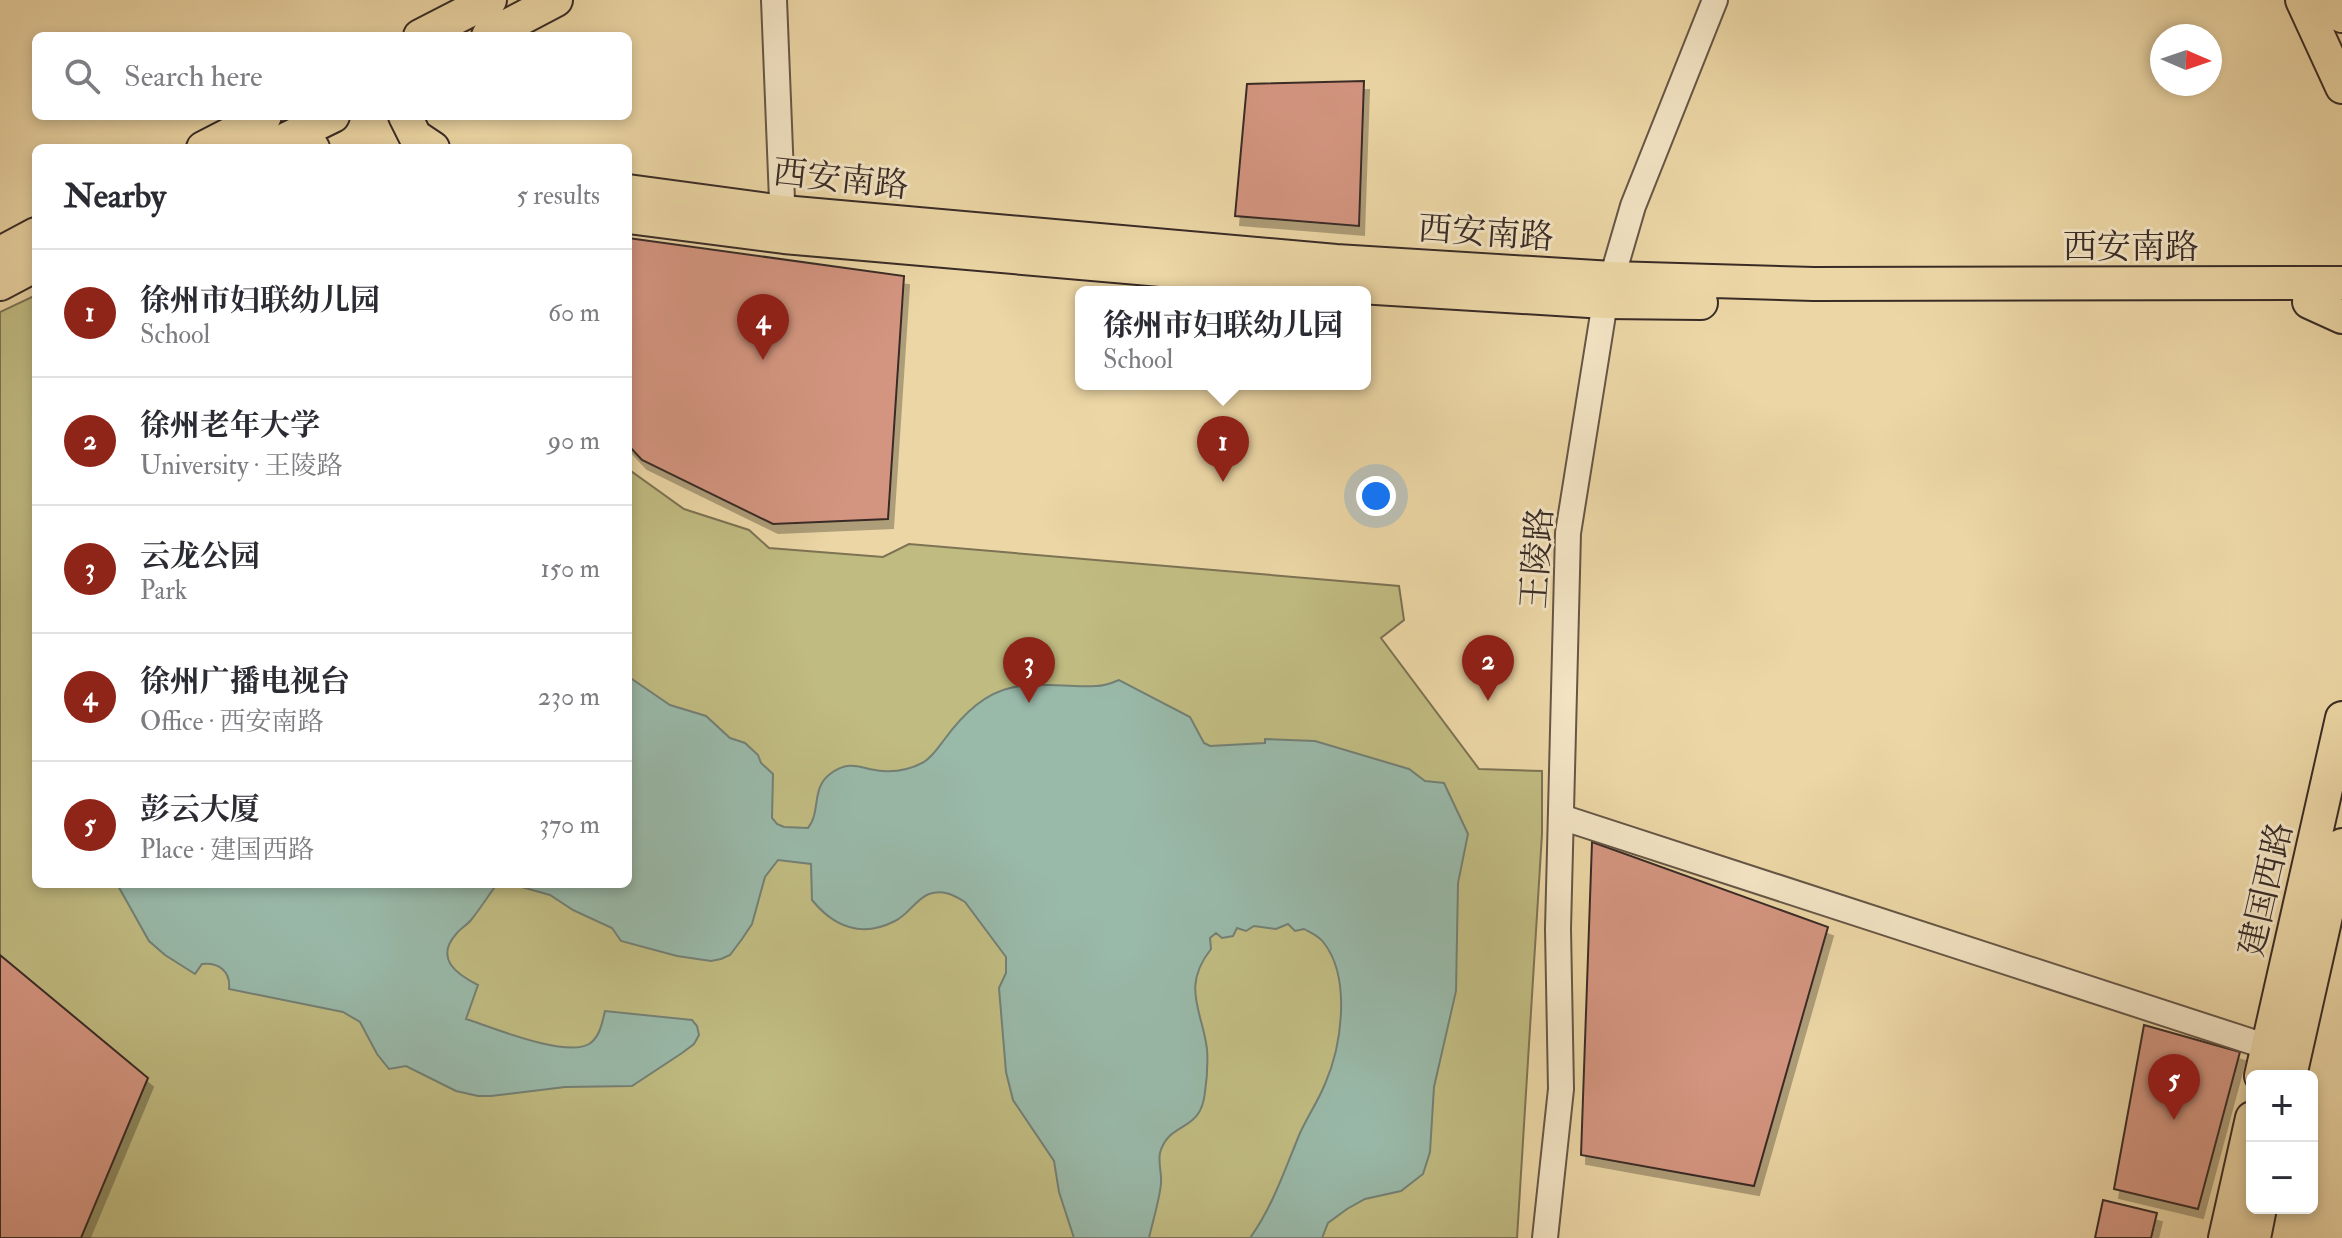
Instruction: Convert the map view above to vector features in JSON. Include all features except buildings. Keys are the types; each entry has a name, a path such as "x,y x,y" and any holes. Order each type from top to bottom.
{"main road":[{"path":"428,32 490,0"},
{"path":"496,32 556,0"},
{"path":"2302,0 2342,87"},
{"path":"2334,0 2342,16"},
{"path":"215,142 270,136 320,120"},
{"path":"407,120 415,136 427,144"},
{"path":"270,136 299,144"},
{"name":"西安南路","path":"632,192 783,224"},
{"name":"西安南路","path":"632,217 783,224 1343,286"},
{"path":"0,253 32,236"},
{"path":"2272,284 2342,259"},
{"path":"0,284 32,267"},
{"name":"西安南路","path":"1371,286 1608,290 1814,284 2342,283"},
{"name":"西安南路","path":"1608,290 1813,304 2342,302"},
{"path":"2309,302 2342,317"},
{"name":"建国西路","path":"2265,1062 2342,718"},
{"name":"建国西路","path":"2291,1070 2342,845"},
{"path":"2225,1238 2247,1142"},
{"path":"2254,1238 2259,1214"}],"street":[{"path":"774,0 783,224"},
{"name":"王陵路","path":"1545,1238 1561,1089 1558,929 1568,533 1608,290 1633,206 1715,0"},
{"path":"1561,817 2265,1062"}],"shaded area":[{"path":"32,297 32,888 632,888 632,472 684,509 749,530 769,548 883,557 909,544 1399,586 1404,620 1381,638 1479,769 1542,771 1542,834 1517,1238 0,1238 0,312"},
{"path":"632,679 670,705 706,716 730,738 745,743 758,755 761,763 773,774 772,818 784,827 808,828 820,786 830,774 851,766 893,771 924,762 973,708 1000,691 1031,685 1099,686 1119,680 1190,717 1204,743 1210,746 1265,743 1265,739 1315,741 1409,769 1425,781 1444,783 1468,834 1458,883 1456,991 1434,1087 1430,1152 1423,1174 1401,1191 1365,1199 1347,1209 1328,1223 1322,1238 1250,1238 1272,1200 1322,1090 1336,1050 1341,1012 1338,974 1324,943 1304,929 1295,931 1288,924 1276,929 1254,926 1246,931 1237,928 1233,936 1222,938 1216,933 1210,938 1211,949 1202,963 1195,987 1207,1049 1205,1092 1198,1115 1170,1135 1160,1153 1161,1184 1149,1238 1074,1238 1059,1192 1054,1161 1013,1100 1006,1072 999,988 1006,973 1006,957 965,902 939,892 929,894 900,918 883,926 871,929 849,927 830,917 812,900 811,864 778,860 765,877 752,924 730,955 711,961 677,956 621,941 612,928 573,910 550,895 525,888 632,888"},
{"path":"119,888 494,888 450,942 447,950 456,970 478,985 466,1019 528,1040 564,1047 578,1047 593,1041 605,1011 692,1020 699,1035 694,1044 632,1086 565,1087 478,1096 456,1091 406,1066 389,1069 360,1022 343,1012 229,989 228,977 222,969 202,964 195,974 149,941"}],"place":[{"name":"徐州广播电视台","path":"763,360"},
{"name":"徐州市妇联幼儿园","path":"1223,482"},
{"name":"徐州老年大学","path":"1488,701"},
{"name":"云龙公园","path":"1029,703"},
{"name":"彭云大厦","path":"2174,1120"}]}
